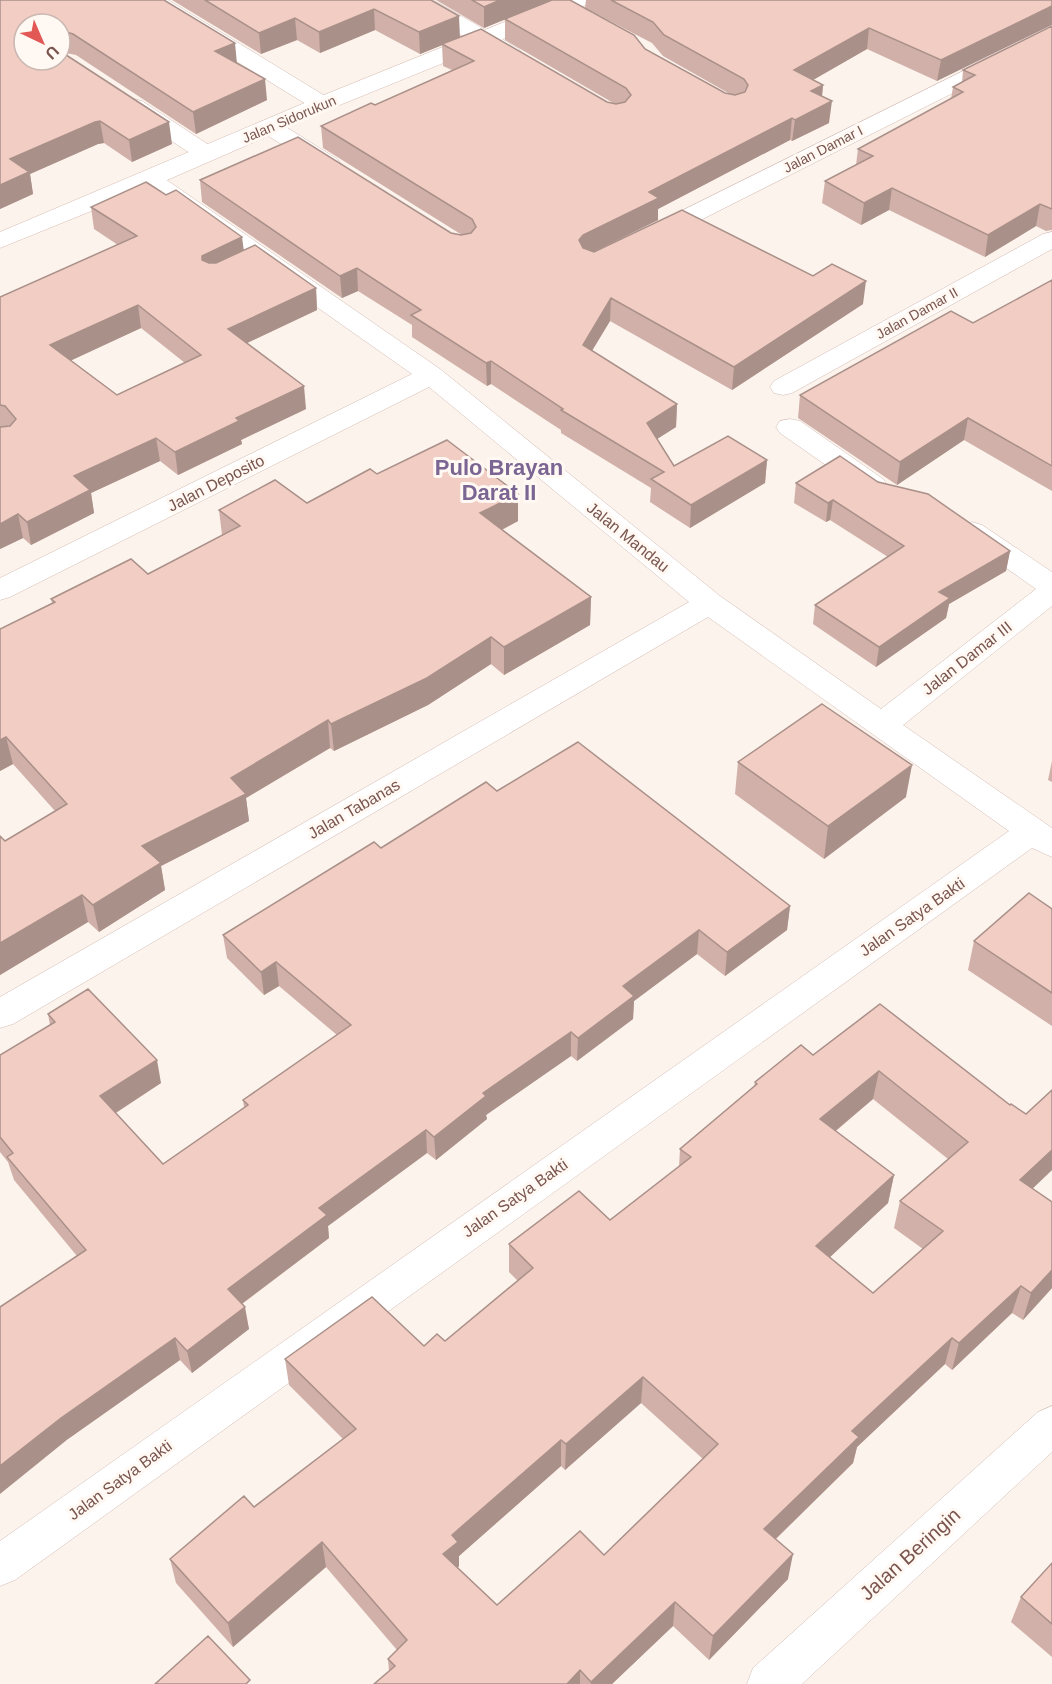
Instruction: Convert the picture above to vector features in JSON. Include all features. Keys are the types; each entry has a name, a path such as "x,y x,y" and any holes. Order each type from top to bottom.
{"street":[{"path":"153,0 322,104"},
{"path":"417,0 526,63"},
{"name":"Jalan Sidorukun","path":"0,240 150,179 322,104 486,39 576,8"},
{"name":"Jalan Damar I","path":"635,244 1052,34"},
{"path":"117,95 207,154"},
{"path":"270,127 350,178"},
{"name":"Jalan Mandau","path":"150,179 431,375 709,603 1042,838"},
{"name":"Jalan Damar II","path":"783,387 1052,240"},
{"name":"Jalan Deposito","path":"0,590 431,375"},
{"path":"790,427 856,474 898,498"},
{"path":"955,519 1052,586"},
{"name":"Jalan Damar III","path":"882,724 1052,591"},
{"name":"Jalan Tabanas","path":"0,1014 709,603"},
{"name":"Jalan Satya Bakti","path":"0,1566 1042,838"},
{"name":"Jalan Beringin","path":"769,1684 1052,1425"}],"building":[{"path":"0,0 164,0 235,43 215,51 265,79 193,112 72,34 72,12 12,12 12,72 72,72 72,59 169,122 129,140 100,121 95,122 10,159 29,172 0,185"},
{"path":"205,0 431,0 459,16 419,32 374,9 319,32 295,18 259,33"},
{"path":"472,0 500,0 484,7"},
{"path":"552,0 570,0 634,35 645,49 725,93 735,95 745,92 748,85 744,79 664,35 653,22 611,0 1052,0 1052,6 941,60 869,28 794,70 823,85 811,91 832,101 795,120 792,118 649,192 659,198 583,235 579,240 583,248 594,252 682,210 813,276 832,264 866,281 734,367 611,298 583,345 677,404 647,423 674,466 728,436 767,460 691,505 651,479 664,472 561,410 563,409 491,361 486,363 411,315 421,310 357,268 340,276 200,180 298,137 451,233 461,235 471,233 476,227 472,219 321,126 474,61 442,44 481,29 607,102 616,104 625,102 631,95 626,88 505,19"},
{"path":"1052,26 1052,209 1040,204 988,235 892,188 864,203 825,181 873,156 858,149 963,92 953,87 975,75 963,70"},
{"path":"146,182 166,195 176,190 242,237 202,256 202,260 216,263 255,245 316,288 228,329 304,386 236,418 239,421 175,452 156,438 74,476 90,490 27,522 18,514 0,524 0,427 10,426 16,419 5,406 0,405 0,297 137,236 91,207","holes":["138,305 201,355 117,395 50,345"]},
{"path":"1052,280 1052,466 968,418 900,462 800,395 951,311 973,323"},
{"path":"447,440 518,494 480,513 591,597 504,647 491,637 427,678 331,724 328,720 231,778 246,794 142,846 161,863 93,905 82,895 0,943 0,836 5,841 67,804 6,737 0,740 0,629 55,602 51,599 131,559 148,574 240,526 219,510 275,480 307,503 370,469 377,474"},
{"path":"840,456 878,482 928,494 1010,551 939,592 950,598 879,647 815,605 904,546 833,500 828,503 796,483"},
{"path":"822,704 912,765 828,826 738,762"},
{"path":"578,742 790,906 727,952 699,930 623,986 634,996 578,1038 571,1032 483,1093 486,1096 434,1137 426,1130 319,1208 327,1215 228,1289 245,1307 187,1351 175,1338 61,1418 0,1466 0,1307 86,1250 7,1157 13,1153 0,1137 0,1055 55,1022 48,1014 88,989 157,1060 100,1096 163,1164 248,1105 243,1100 351,1025 276,962 261,972 223,935 374,842 381,848 486,782 497,791"},
{"path":"1029,893 1052,909 1052,993 974,941"},
{"path":"880,1004 1010,1105 1026,1114 1052,1090 1052,1150 1020,1180 1052,1202 1052,1270 1031,1293 1021,1286 959,1343 952,1338 852,1431 859,1437 764,1529 793,1554 713,1636 675,1602 591,1682 580,1670 567,1684 374,1684 395,1666 388,1659 407,1640 322,1542 228,1623 170,1559 244,1496 254,1507 356,1429 285,1359 372,1297 424,1346 437,1334 445,1341 533,1268 509,1244 579,1191 610,1220 691,1157 680,1149 757,1084 755,1082 801,1045 813,1055","holes":["879,1071 968,1142 900,1201 943,1231 873,1293 816,1246 894,1175 820,1119","643,1377 718,1444 604,1555 580,1531 497,1605 443,1554 458,1542 452,1535 561,1440 566,1444"]},
{"path":"1052,1563 1052,1624 1021,1597"},
{"path":"208,1636 250,1680 246,1684 155,1684"}],"district":[{"name":"Pulo Brayan Darat II","path":"499,480"}]}
